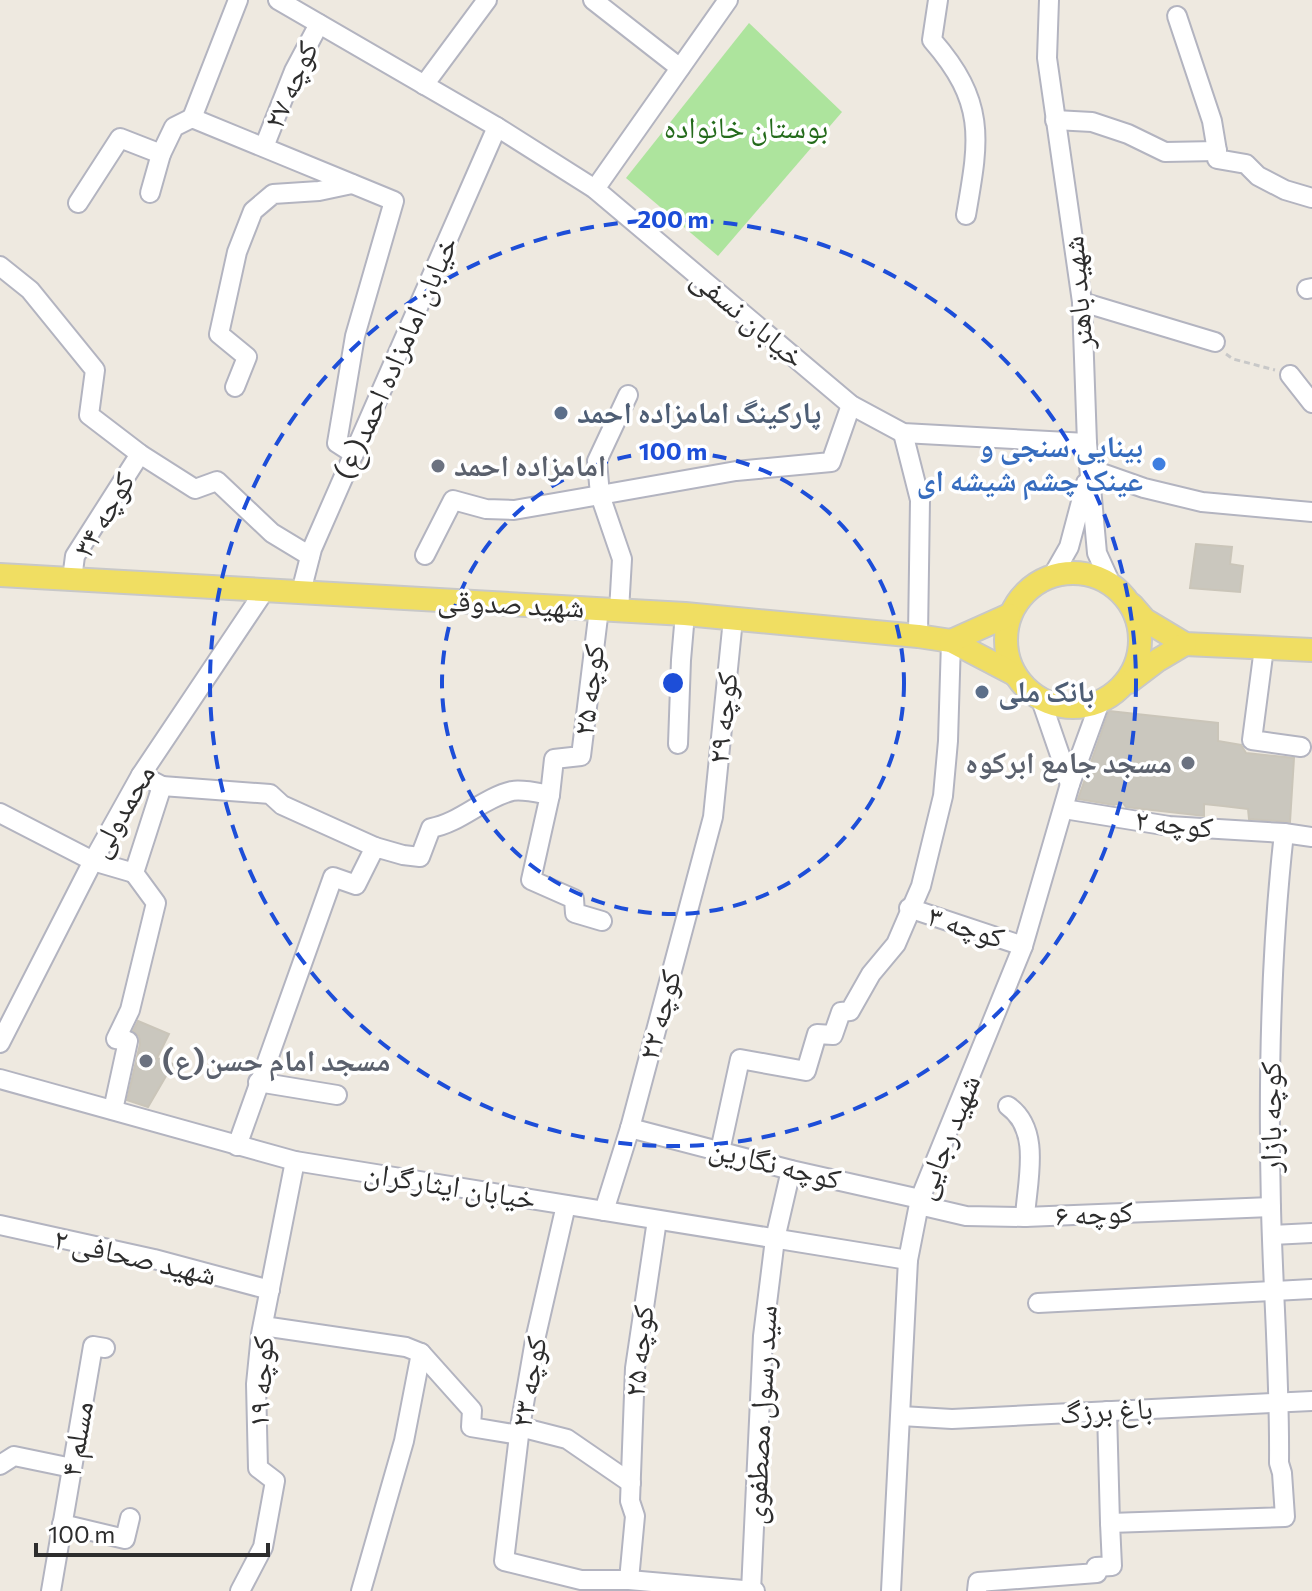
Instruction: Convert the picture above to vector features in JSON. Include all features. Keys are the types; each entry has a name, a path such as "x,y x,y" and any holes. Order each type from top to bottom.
{"main road":[{"path":"1185,644 1109,696 1080,708 1060,707 1041,700 1025,689 1006,655 1005,635 1009,615 1020,598 1035,584 1053,575 1073,573 1093,576 1119,591 1145,620 1185,644 1312,650"},
{"name":"شهید صدوقی","path":"0,575 685,614 918,636 951,641 1014,674"},
{"path":"1109,696 1131,675 1141,636 1136,616 1119,591"},
{"path":"951,641 1009,615"}],"street":[{"path":"150,193 161,154 174,127 192,118 238,0"},
{"name":"خیابان نسفی","path":"278,0 497,127 595,189 851,405 903,433 1087,443"},
{"path":"424,85 487,0"},
{"path":"593,0 680,68"},
{"path":"595,189 728,0"},
{"path":"938,0 932,40 954,65 976,119 976,156 966,215"},
{"name":"شهید باهنر","path":"1049,0 1047,58 1082,302 1087,443 1097,553 1119,591"},
{"path":"1177,16 1212,121 1217,159 1246,164 1258,176 1285,190 1312,198"},
{"name":"کوچه ۲۷","path":"264,147 294,71 319,24"},
{"path":"192,118 394,201 355,336 337,443 354,454"},
{"path":"1055,120 1092,122 1128,134 1165,152 1217,151"},
{"name":"خیابان امامزاده احمد(ع)","path":"301,592 310,556 497,127"},
{"path":"78,203 120,138 161,154"},
{"path":"235,387 247,357 219,334 237,252 253,211 273,194 319,191 352,184"},
{"path":"0,266 30,290 95,370 89,415 140,454 195,489 217,481 272,533 310,556"},
{"path":"1082,302 1215,342"},
{"path":"1290,375 1312,403"},
{"path":"609,610 622,559 600,495 597,461 628,395"},
{"path":"425,555 453,500 486,509 514,510 736,471 831,462 851,405"},
{"path":"903,433 920,500 918,636"},
{"name":"کوچه ۳۴","path":"72,579 75,556 140,454"},
{"path":"1053,575 1069,547 1090,469 1144,488 1202,502 1312,512"},
{"name":"محمدولی","path":"0,1043 93,861 141,775 265,590"},
{"name":"کوچه ۲۵","path":"550,795 554,759 581,756 609,610"},
{"path":"678,744 685,614"},
{"name":"کوچه ۲۹","path":"713,817 733,619"},
{"path":"720,1151 740,1059 806,1071 817,1034 833,1035 841,1012 850,1011 871,974 896,944 921,886 943,796 951,641"},
{"path":"1264,648 1252,740 1301,747"},
{"name":"شهید رجایی","path":"891,1591 908,1260 919,1202 1023,946 1070,784 1109,696"},
{"path":"1041,700 1070,784"},
{"path":"141,775 162,786 270,794 282,805 375,847 420,857 431,828 444,826 466,811 514,790 550,795 531,880 574,899 575,913 602,921"},
{"path":"134,873 162,786"},
{"name":"کوچه ۲","path":"1064,809 1169,826 1284,833"},
{"path":"0,813 93,861 134,873 156,903 130,1010 116,1039 128,1041 113,1110"},
{"name":"کوچه ۲۲","path":"604,1211 630,1128 713,817"},
{"path":"1284,833 1312,837"},
{"name":"کوچه بازار","path":"1110,1523 1285,1517 1279,1463 1280,1402 1271,1207 1274,920 1284,833"},
{"path":"237,1146 333,877 356,885 375,847"},
{"name":"کوچه ۳","path":"909,908 1023,946"},
{"name":"خیابان ایثارگران","path":"0,1079 295,1161 908,1260"},
{"path":"258,1082 337,1095"},
{"path":"1008,1106 1019,1114 1030,1134 1025,1217"},
{"name":"کوچه نگارین","path":"630,1128 919,1202"},
{"name":"کوچه ۱۹","path":"240,1591 263,1547 275,1481 258,1468 256,1384 263,1326 295,1161"},
{"name":"سید رسول مصطفوی","path":"753,1591 763,1336 775,1239 791,1170"},
{"name":"کوچه ۶","path":"919,1202 966,1216 1025,1217 1271,1207"},
{"name":"کوچه ۲۳","path":"566,1205 535,1340 504,1561 581,1580 629,1580"},
{"name":"کوچه ۲۵","path":"631,1483 635,1368 657,1220"},
{"name":"شهید صحافی ۲","path":"0,1225 154,1259 270,1290"},
{"path":"1272,1235 1312,1233"},
{"path":"1038,1303 1312,1289"},
{"path":"263,1326 406,1347 421,1353 472,1410 471,1427 567,1439 631,1483 630,1501 635,1516 629,1580 753,1591"},
{"name":"مسلم ۴","path":"51,1591 93,1346 105,1348"},
{"path":"361,1591 404,1441 421,1353"},
{"name":"باغ برزگ","path":"901,1416 952,1419 1312,1401"},
{"path":"977,1591 978,1582 1097,1573 1096,1567 1112,1566 1107,1411"},
{"path":"0,1465 14,1456 72,1468"},
{"path":"62,1524 125,1539 130,1518"}],"path":[{"path":"1215,342 1233,359 1290,375"}],"green space":[{"name":"بوستان خانواده","path":"749,23 842,112 718,256 626,178"}],"building":[{"path":"1196,544 1232,547 1230,564 1243,566 1240,592 1190,588"},
{"name":"مسجد جامع ابرکوه","path":"1109,711 1218,723 1218,741 1241,745 1246,753 1294,758 1290,822 1249,819 1248,809 1223,806 1204,804 1204,816 1126,807 1122,802 1114,805 1078,799"},
{"name":"مسجد امام حسن(ع)","path":"138,1021 169,1034 157,1058 173,1064 148,1107 127,1100 140,1044 139,1036 133,1031"}],"place":[{"name":"پارکینگ امامزاده احمد","path":"561,413"},
{"name":"بینایی سنجی و عینک چشم شیشه ای","path":"1159,464"},
{"name":"امامزاده احمد","path":"438,466"},
{"name":"بانک ملی","path":"982,692"},
{"name":"مسجد جامع ابرکوه","path":"1188,763"},
{"name":"مسجد امام حسن(ع)","path":"146,1061"}]}
